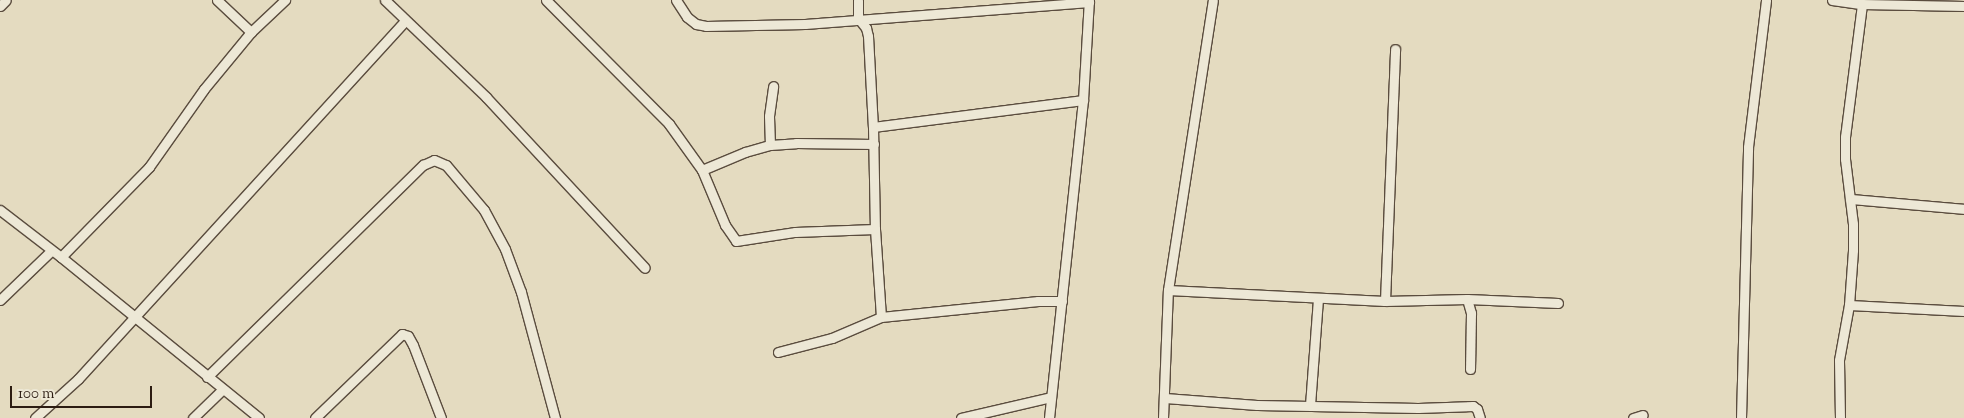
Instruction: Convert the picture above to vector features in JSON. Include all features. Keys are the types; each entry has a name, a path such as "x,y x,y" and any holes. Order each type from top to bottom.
{"street":[{"path":"0,6 6,0"},
{"path":"217,0 251,32"},
{"path":"61,257 149,167 204,89 251,32 285,0"},
{"path":"385,0 486,97 645,268"},
{"path":"546,0 669,124 702,170 725,225 736,241 795,232 875,229"},
{"path":"676,0 687,17 696,24 706,26 805,24 858,18 1089,1 1083,100 1049,418"},
{"path":"858,0 858,18 866,28 868,36 874,127 875,229 881,317"},
{"path":"1163,418 1168,290 1213,0"},
{"path":"1741,418 1748,147 1766,0"},
{"path":"1832,0 1862,4 1964,6"},
{"path":"1840,418 1839,360 1849,305 1854,224 1845,137 1862,4"},
{"path":"35,418 78,379 405,21"},
{"path":"1385,301 1395,49"},
{"path":"770,145 773,86"},
{"path":"874,127 1083,100"},
{"path":"702,170 745,152 770,145 796,143 874,144"},
{"path":"207,377 423,165 434,160 446,165 484,210 505,249 521,292 556,418"},
{"path":"1850,198 1964,209"},
{"path":"0,210 61,257 258,418"},
{"path":"0,300 51,251"},
{"path":"1168,290 1318,299 1385,301 1467,299 1558,303"},
{"path":"1310,405 1318,299"},
{"path":"1467,299 1471,312 1470,369"},
{"path":"778,352 832,338 881,317 1038,301 1062,301"},
{"path":"1849,305 1964,311"},
{"path":"315,418 402,334 408,336 414,345 441,418"},
{"path":"193,418 222,390"},
{"path":"961,418 1051,397"},
{"path":"1165,398 1257,405 1418,408 1472,406 1477,409 1480,418"},
{"path":"1633,418 1643,415"}]}
